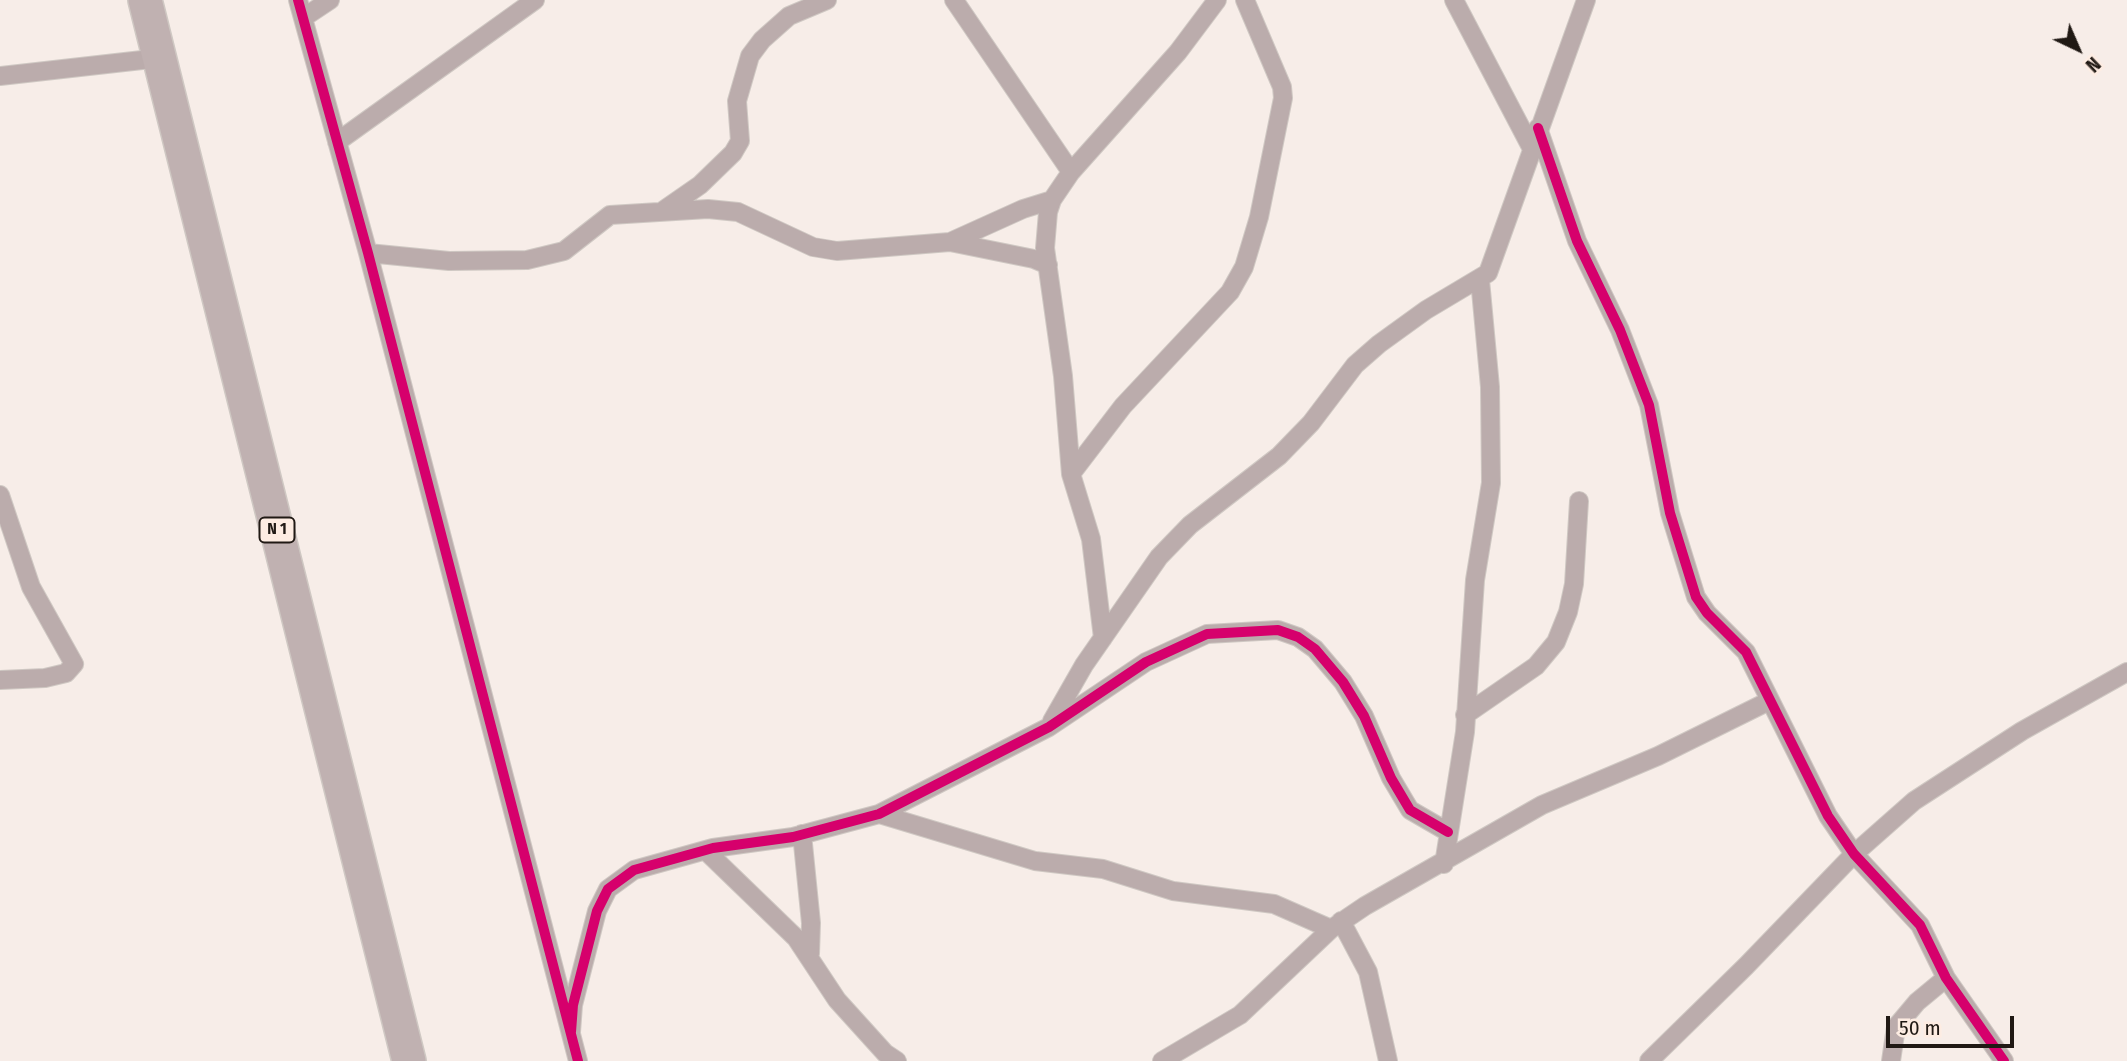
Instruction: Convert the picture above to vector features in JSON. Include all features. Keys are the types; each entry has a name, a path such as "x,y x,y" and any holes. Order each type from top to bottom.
{"highway":[{"name":"N 1","path":"145,0 406,1060"}],"street":[{"path":"298,0 368,253 578,1061"},
{"path":"303,18 330,0"},
{"path":"337,142 535,0"},
{"path":"664,210 700,185 733,153 740,141 737,101 750,56 762,40 789,16 827,0"},
{"path":"954,0 1071,172"},
{"path":"1103,638 1091,539 1071,474 1045,248 1048,212 1052,200 1071,172 1178,52 1217,0"},
{"path":"1071,474 1124,406 1230,292 1244,267 1259,218 1283,98 1282,86 1245,0"},
{"path":"1454,0 1531,147"},
{"path":"1049,727 1103,638 1159,557 1190,525 1279,456 1311,423 1354,365 1426,310 1480,281 1488,273 1586,0"},
{"path":"0,76 160,58"},
{"path":"1538,128 1577,241 1620,330 1649,405 1670,513 1687,576 1707,613 1746,652 1758,671 1769,701 1828,816 1854,854 1920,925 1946,978 2004,1061"},
{"path":"950,242 1023,209 1052,200"},
{"path":"368,253 449,261 527,260 564,251 610,215 664,210 738,212 813,247 837,251 950,242 1034,259 1048,265"},
{"path":"1444,864 1465,715 1475,580 1491,483 1490,387 1480,281"},
{"path":"0,495 31,587 74,664 66,673 45,678 0,680"},
{"path":"1465,715 1536,666 1556,642 1568,612 1574,584 1579,501"},
{"path":"570,1031 573,1005 597,911 608,889 634,870 706,851 802,834 879,814 1049,727 1146,662 1207,634 1278,630 1315,649 1343,682 1370,727 1391,778 1410,810 1448,832"},
{"path":"1648,1061 1746,966 1854,854 1925,794 2022,731 2127,672"},
{"path":"1162,1061 1241,1015 1336,925 1542,805 1658,756 1769,701"},
{"path":"879,814 1035,861 1103,869 1173,891 1274,904 1336,925 1368,972 1388,1061"},
{"path":"802,834 811,923 810,954"},
{"path":"706,851 810,954 837,1000 885,1058"},
{"path":"1891,1061 1896,1027 1917,1002 1946,978"}],"cycle path":[{"path":"298,0 368,253 578,1061"},
{"path":"1538,128 1577,241 1620,330 1649,405 1670,513 1696,597 1707,613 1746,652 1828,816 1854,854 1920,925 1946,978 2004,1061"},
{"path":"571,1032 573,1005 597,911 608,889 634,870 713,848 793,837 879,814 1049,727 1146,662 1207,634 1278,630 1298,637 1315,649 1343,682 1364,716 1391,778 1410,810 1448,832"}]}
